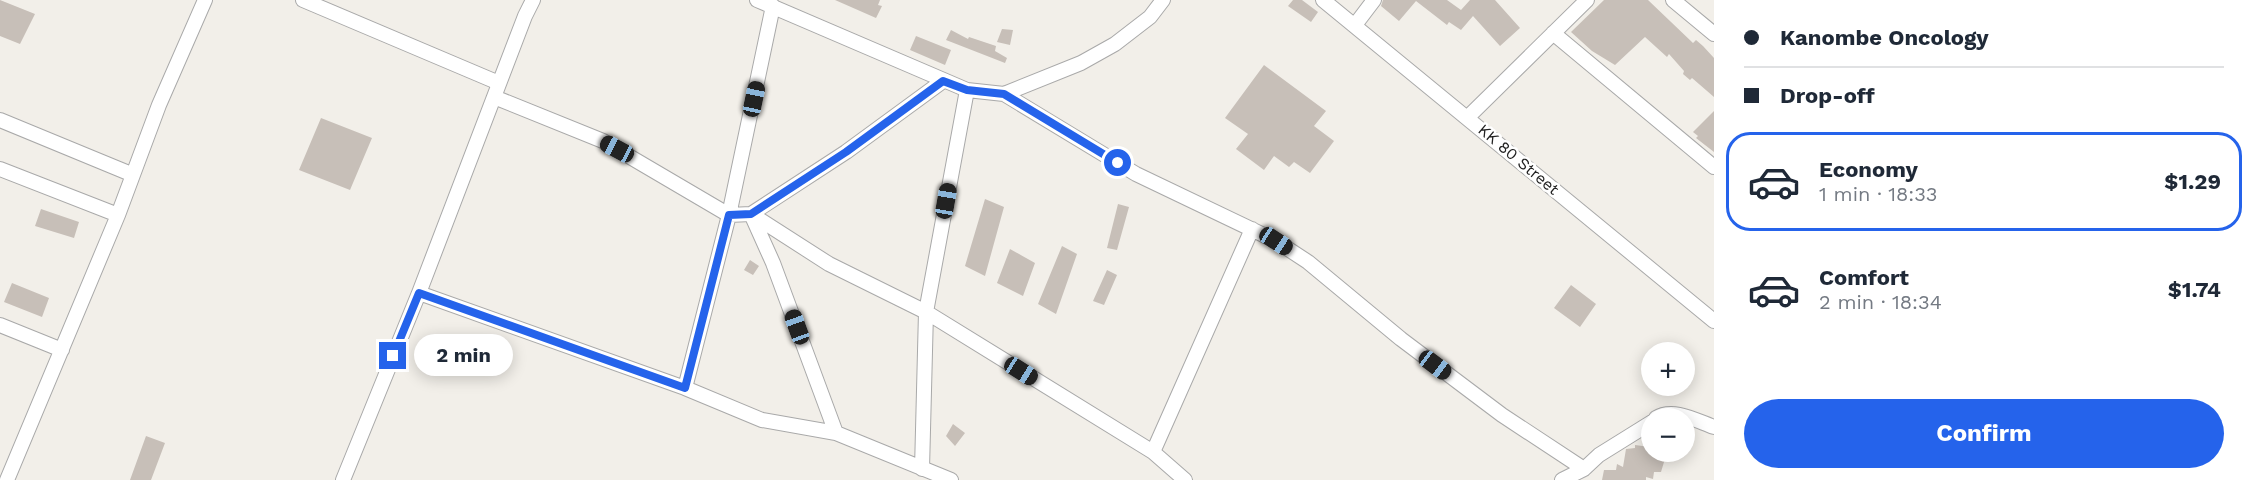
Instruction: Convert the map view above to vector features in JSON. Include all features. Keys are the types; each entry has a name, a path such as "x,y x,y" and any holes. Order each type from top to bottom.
{"street":[{"path":"8,480 118,215 131,174 205,0"},
{"path":"303,0 499,83"},
{"path":"343,480 419,293 533,0"},
{"path":"757,0 943,81 967,90 1004,94 1136,174 1276,241 1308,262 1401,339 1502,415 1572,476 1599,455 1641,429"},
{"path":"1004,94 1081,63 1115,44 1150,17 1162,0"},
{"name":"KK 80 Street","path":"1323,0 1714,321"},
{"path":"1354,26 1374,0"},
{"path":"1468,117 1587,0"},
{"path":"1673,0 1714,34"},
{"path":"685,388 729,215 773,6"},
{"path":"1553,33 1714,167"},
{"path":"494,97 603,141 729,215 751,214 846,152 943,81"},
{"path":"922,469 926,312 967,90"},
{"path":"0,120 131,174"},
{"path":"0,169 118,215"},
{"path":"751,214 829,264 926,312 1154,452 1185,480"},
{"path":"751,214 773,263 836,433"},
{"path":"1154,452 1252,230"},
{"path":"419,293 685,388 762,420 836,433 951,480"},
{"path":"0,325 62,350"},
{"path":"1695,420 1714,427"}],"building":[{"path":"0,0 35,14 20,44 0,36"},
{"path":"835,0 880,0 878,5 882,6 876,18"},
{"path":"1293,0 1302,0 1318,12 1311,22 1288,6"},
{"path":"1383,0 1447,0 1461,10 1470,0 1495,0 1520,28 1500,46 1473,16 1461,30 1449,22 1447,25 1416,1 1399,21 1381,6"},
{"path":"1604,0 1648,0 1693,43 1696,40 1703,46 1714,58 1714,97 1692,78 1690,80 1683,74 1684,71 1669,54 1667,57 1645,37 1615,65 1592,51 1571,32"},
{"path":"1002,29 1013,30 1010,45 997,42"},
{"path":"951,30 968,39 969,37 996,46 995,51 1007,58 1005,63 946,40"},
{"path":"916,36 951,50 945,65 910,50"},
{"path":"1264,65 1326,111 1314,126 1334,141 1310,173 1294,162 1289,167 1274,156 1264,170 1236,149 1248,134 1225,118"},
{"path":"1714,111 1714,152 1696,138 1698,136 1693,132"},
{"path":"321,118 372,138 350,190 299,170"},
{"path":"985,199 1004,207 985,276 965,266"},
{"path":"1118,204 1129,207 1117,250 1107,248"},
{"path":"41,209 79,222 74,238 35,226"},
{"path":"1062,246 1077,254 1056,314 1038,304"},
{"path":"1010,249 1035,263 1023,296 997,283"},
{"path":"750,260 759,266 753,275 744,270"},
{"path":"1107,270 1117,275 1104,305 1093,301"},
{"path":"12,283 49,298 42,317 4,302"},
{"path":"1571,285 1596,304 1580,327 1554,308"},
{"path":"953,424 965,433 955,446 946,436"},
{"path":"146,436 165,443 151,480 130,480"},
{"path":"1635,445 1641,446 1641,462 1664,462 1661,472 1654,472 1653,479 1646,477 1646,480 1602,480 1604,470 1616,470 1617,464 1623,467 1626,449 1635,448"}],"route":[{"path":"393,356 419,293 685,388 729,215 751,214 798,185 943,81 981,93 1004,94 1118,163"}]}
